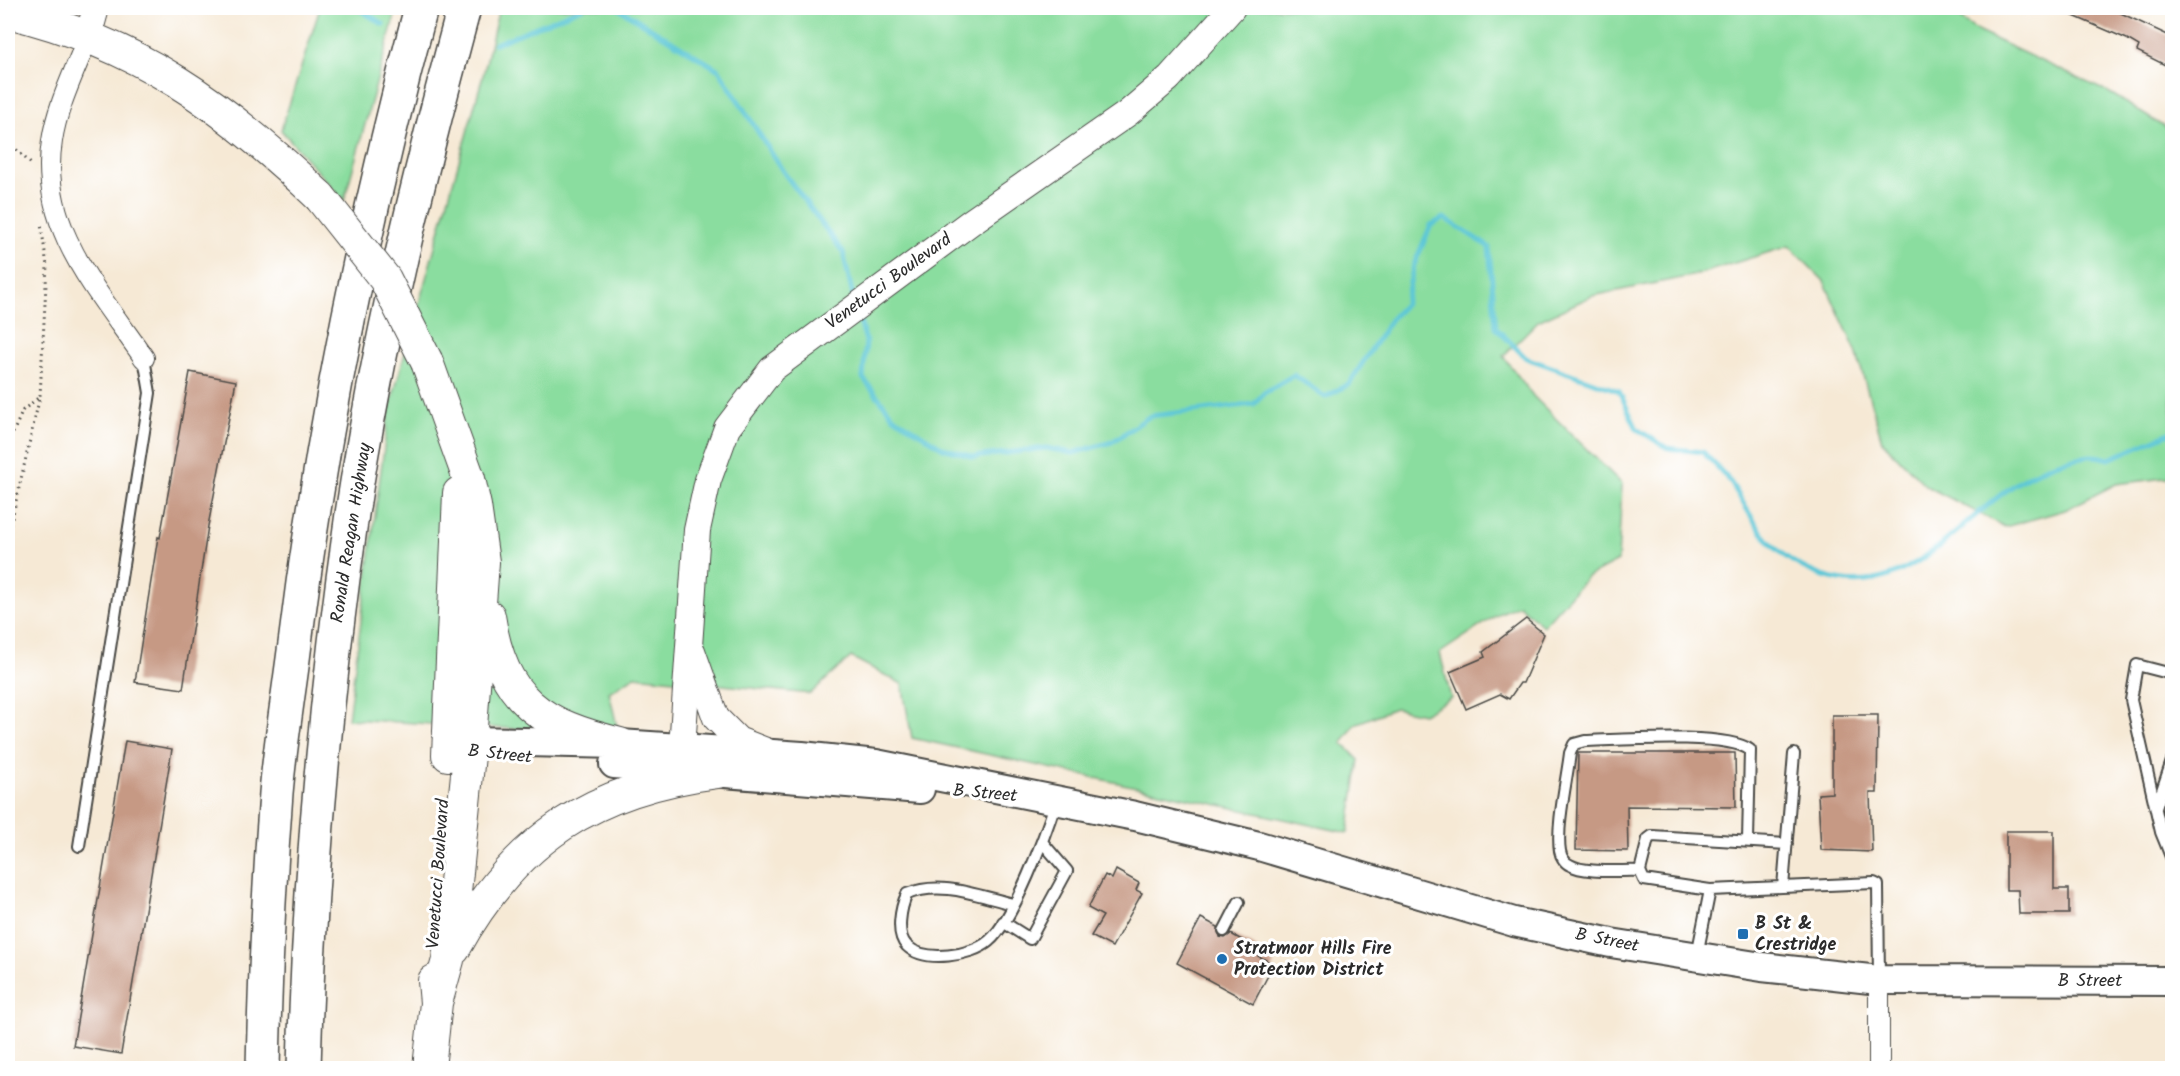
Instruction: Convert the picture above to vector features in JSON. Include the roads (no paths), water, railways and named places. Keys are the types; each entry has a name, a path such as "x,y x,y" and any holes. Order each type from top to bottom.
{"highway":[{"path":"263,1068 276,790 302,585 323,444 370,207 421,8"},
{"name":"Ronald Reagan Highway","path":"304,1068 312,876 329,690 353,513 407,232 464,8"}],"main road":[{"path":"8,12 88,37 149,65 201,95 246,129 320,197 385,279 427,362 476,506 492,633 505,671 515,689 554,723 583,735 621,744"},
{"path":"453,439 459,505 463,747"},
{"path":"463,747 483,562"},
{"name":"B Street","path":"463,747 621,744 774,754 876,764 1056,800 1259,846 1514,922 1611,943 1697,958 1879,980 2172,981"},
{"name":"B Street","path":"463,747 718,772 1056,800"},
{"name":"Venetucci Boulevard","path":"429,1068 436,1003 448,960 463,747"},
{"name":"Venetucci Boulevard","path":"436,1003 433,961 463,747"},
{"path":"448,960 489,892 520,857 559,826 603,800 628,790 674,778 718,772"}],"street":[{"path":"96,8 53,135 49,184 54,210 74,257 144,358"},
{"name":"Venetucci Boulevard","path":"682,748 697,530 708,480 727,428 772,369 903,272 1128,113 1168,78 1232,8"},
{"name":"Venetucci Boulevard","path":"689,644 716,718 738,740 774,754"},
{"path":"1879,980 1879,1068"}],"lane":[{"path":"79,846 150,393 144,358"},
{"path":"2172,674 2138,665 2131,700 2161,832 2172,859"},
{"path":"1640,871 1586,869 1571,866 1564,861 1560,851 1560,830 1570,753 1574,744 1585,741 1706,740 1742,744 1750,750 1748,841"},
{"path":"1783,887 1794,754"},
{"path":"2156,808 2172,761"},
{"path":"1013,904 975,893 923,887 907,894 903,904 902,938 916,951 954,957 974,952 989,941 1013,904 1043,843 1056,800"},
{"path":"1787,844 1652,836 1645,844 1640,871 1644,880 1710,890 1874,883 1878,885 1879,980"},
{"path":"1002,922 1030,939 1067,871 1043,843"},
{"path":"1697,958 1710,890"},
{"path":"1224,931 1239,902"}],"waterway":[{"path":"357,8 383,24"},
{"path":"495,44 582,8"},
{"path":"618,8 719,70 784,173 843,252 854,301"},
{"path":"858,315 866,341 863,378 894,417 943,448 974,457 1046,448 1073,453 1112,442 1150,416 1254,404 1264,393 1294,375 1325,397 1349,384 1391,319 1405,304 1414,265 1431,225 1444,218 1489,247 1496,328 1526,358 1619,391 1637,429 1667,448 1703,452 1731,483 1772,545 1792,561 1835,579 1872,580 1906,568 1938,547 1999,496 2033,474 2080,457 2094,456 2109,459 2172,432"}],"place":[{"name":"B St & Crestridge","path":"1743,934"},
{"name":"Stratmoor Hills Fire Protection District","path":"1222,959"}]}
